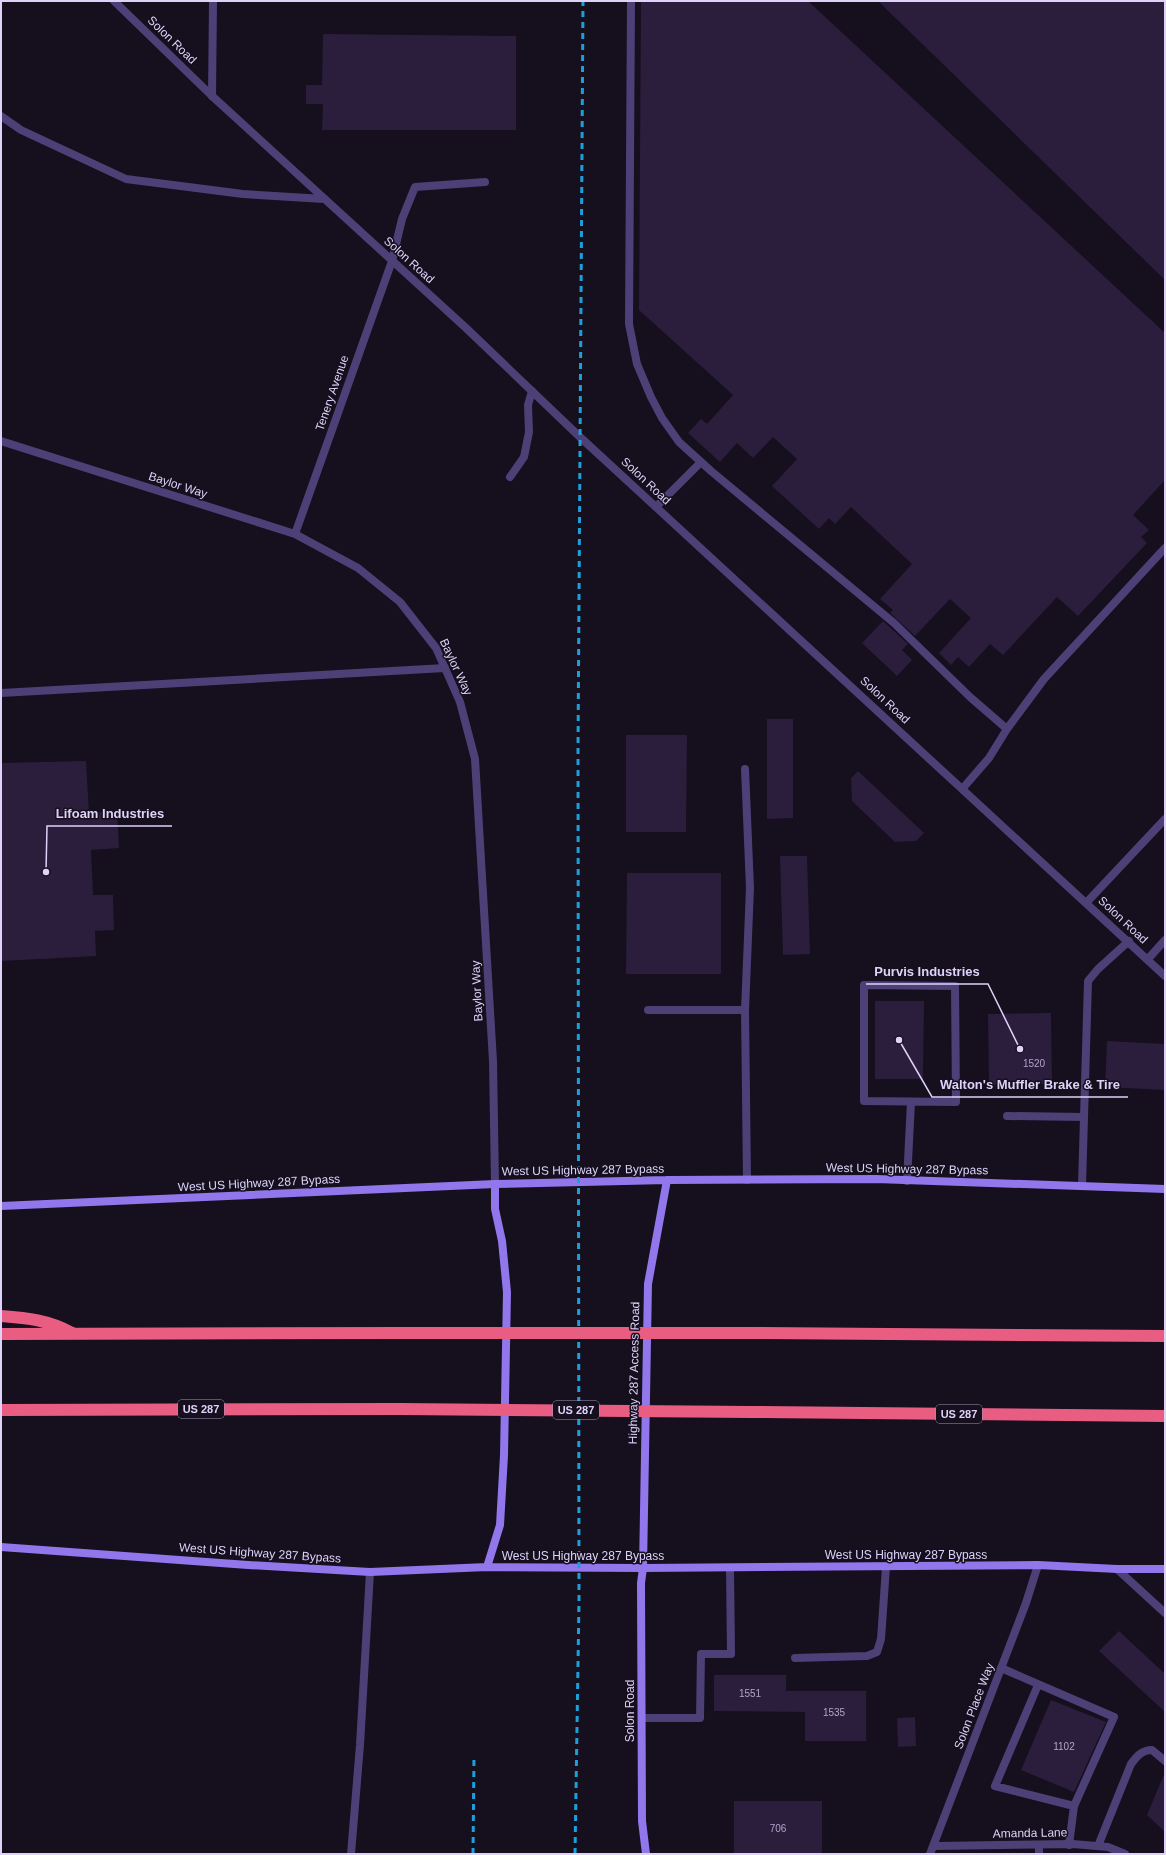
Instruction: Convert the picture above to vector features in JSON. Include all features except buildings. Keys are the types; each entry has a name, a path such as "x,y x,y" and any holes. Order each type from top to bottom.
{"highway":[{"path":"1,1316 46,1321 73,1334"},
{"path":"1,1334 756,1333 1165,1336"},
{"name":"US 287","path":"1,1410 400,1409 1165,1416"}],"main road":[{"name":"West US Highway 287 Bypass","path":"1,1206 495,1184 666,1180 907,1181 1165,1189"},
{"name":"Highway 287 Access Road","path":"643,1568 648,1284 666,1180"},
{"path":"487,1567 500,1525 504,1455 507,1300 502,1241 496,1209 495,1184"},
{"name":"West US Highway 287 Bypass","path":"1,1547 248,1565 370,1572 487,1567 730,1568 1038,1565 1117,1569 1165,1569"},
{"name":"Solon Road","path":"643,1568 641,1583 642,1821 646,1854"}],"street":[{"name":"Solon Road","path":"114,1 212,96 656,507 1087,902 1165,976"},
{"path":"212,96 213,1"},
{"path":"631,1 629,324 637,364 651,397 662,418 679,442 894,623 970,696 1007,729"},
{"path":"1,116 21,130 126,179 243,194 324,199"},
{"name":"Tenery Avenue","path":"295,534 392,261 402,220 415,187 485,182"},
{"path":"510,477 524,457 529,432 528,405 532,391"},
{"name":"Baylor Way","path":"1,441 295,534 358,568 400,602 436,648 460,702 475,759 493,1061 495,1184"},
{"path":"656,507 701,462"},
{"path":"963,788 989,758 1007,729 1044,679 1165,548"},
{"path":"1,693 445,668"},
{"path":"745,769 750,888 745,1010 747,1180"},
{"path":"1087,902 1165,819"},
{"path":"1148,959 1164,940"},
{"path":"1082,1186 1088,981 1098,969 1129,941"},
{"path":"864,985 955,986 956,1102 911,1102 864,1101 864,985"},
{"path":"648,1010 745,1010"},
{"path":"907,1181 911,1102"},
{"path":"1008,1116 1084,1117"},
{"name":"Solon Place Way","path":"930,1854 1026,1603 1038,1565"},
{"path":"794,1658 867,1656 877,1652 881,1639 886,1567"},
{"path":"642,1718 700,1718 701,1654 731,1654 730,1568"},
{"path":"1117,1569 1165,1613"},
{"path":"351,1854 361,1730 370,1572"},
{"path":"1001,1668 1114,1717 1074,1806 1069,1845"},
{"path":"1038,1685 996,1786 1074,1806"},
{"path":"1098,1846 1131,1764 1137,1756 1144,1750 1152,1750 1165,1761"},
{"path":"1039,1845 1039,1854"},
{"name":"Amanda Lane","path":"934,1846 1098,1846 1108,1847 1125,1854"}],"railway":[{"path":"575,1854 579,1601 578,749 583,1"},
{"path":"473,1854 474,1755"}],"place":[{"name":"Lifoam Industries","path":"46,872"},
{"name":"Walton's Muffler Brake & Tire","path":"899,1040"},
{"name":"Purvis Industries","path":"1020,1049"}]}
